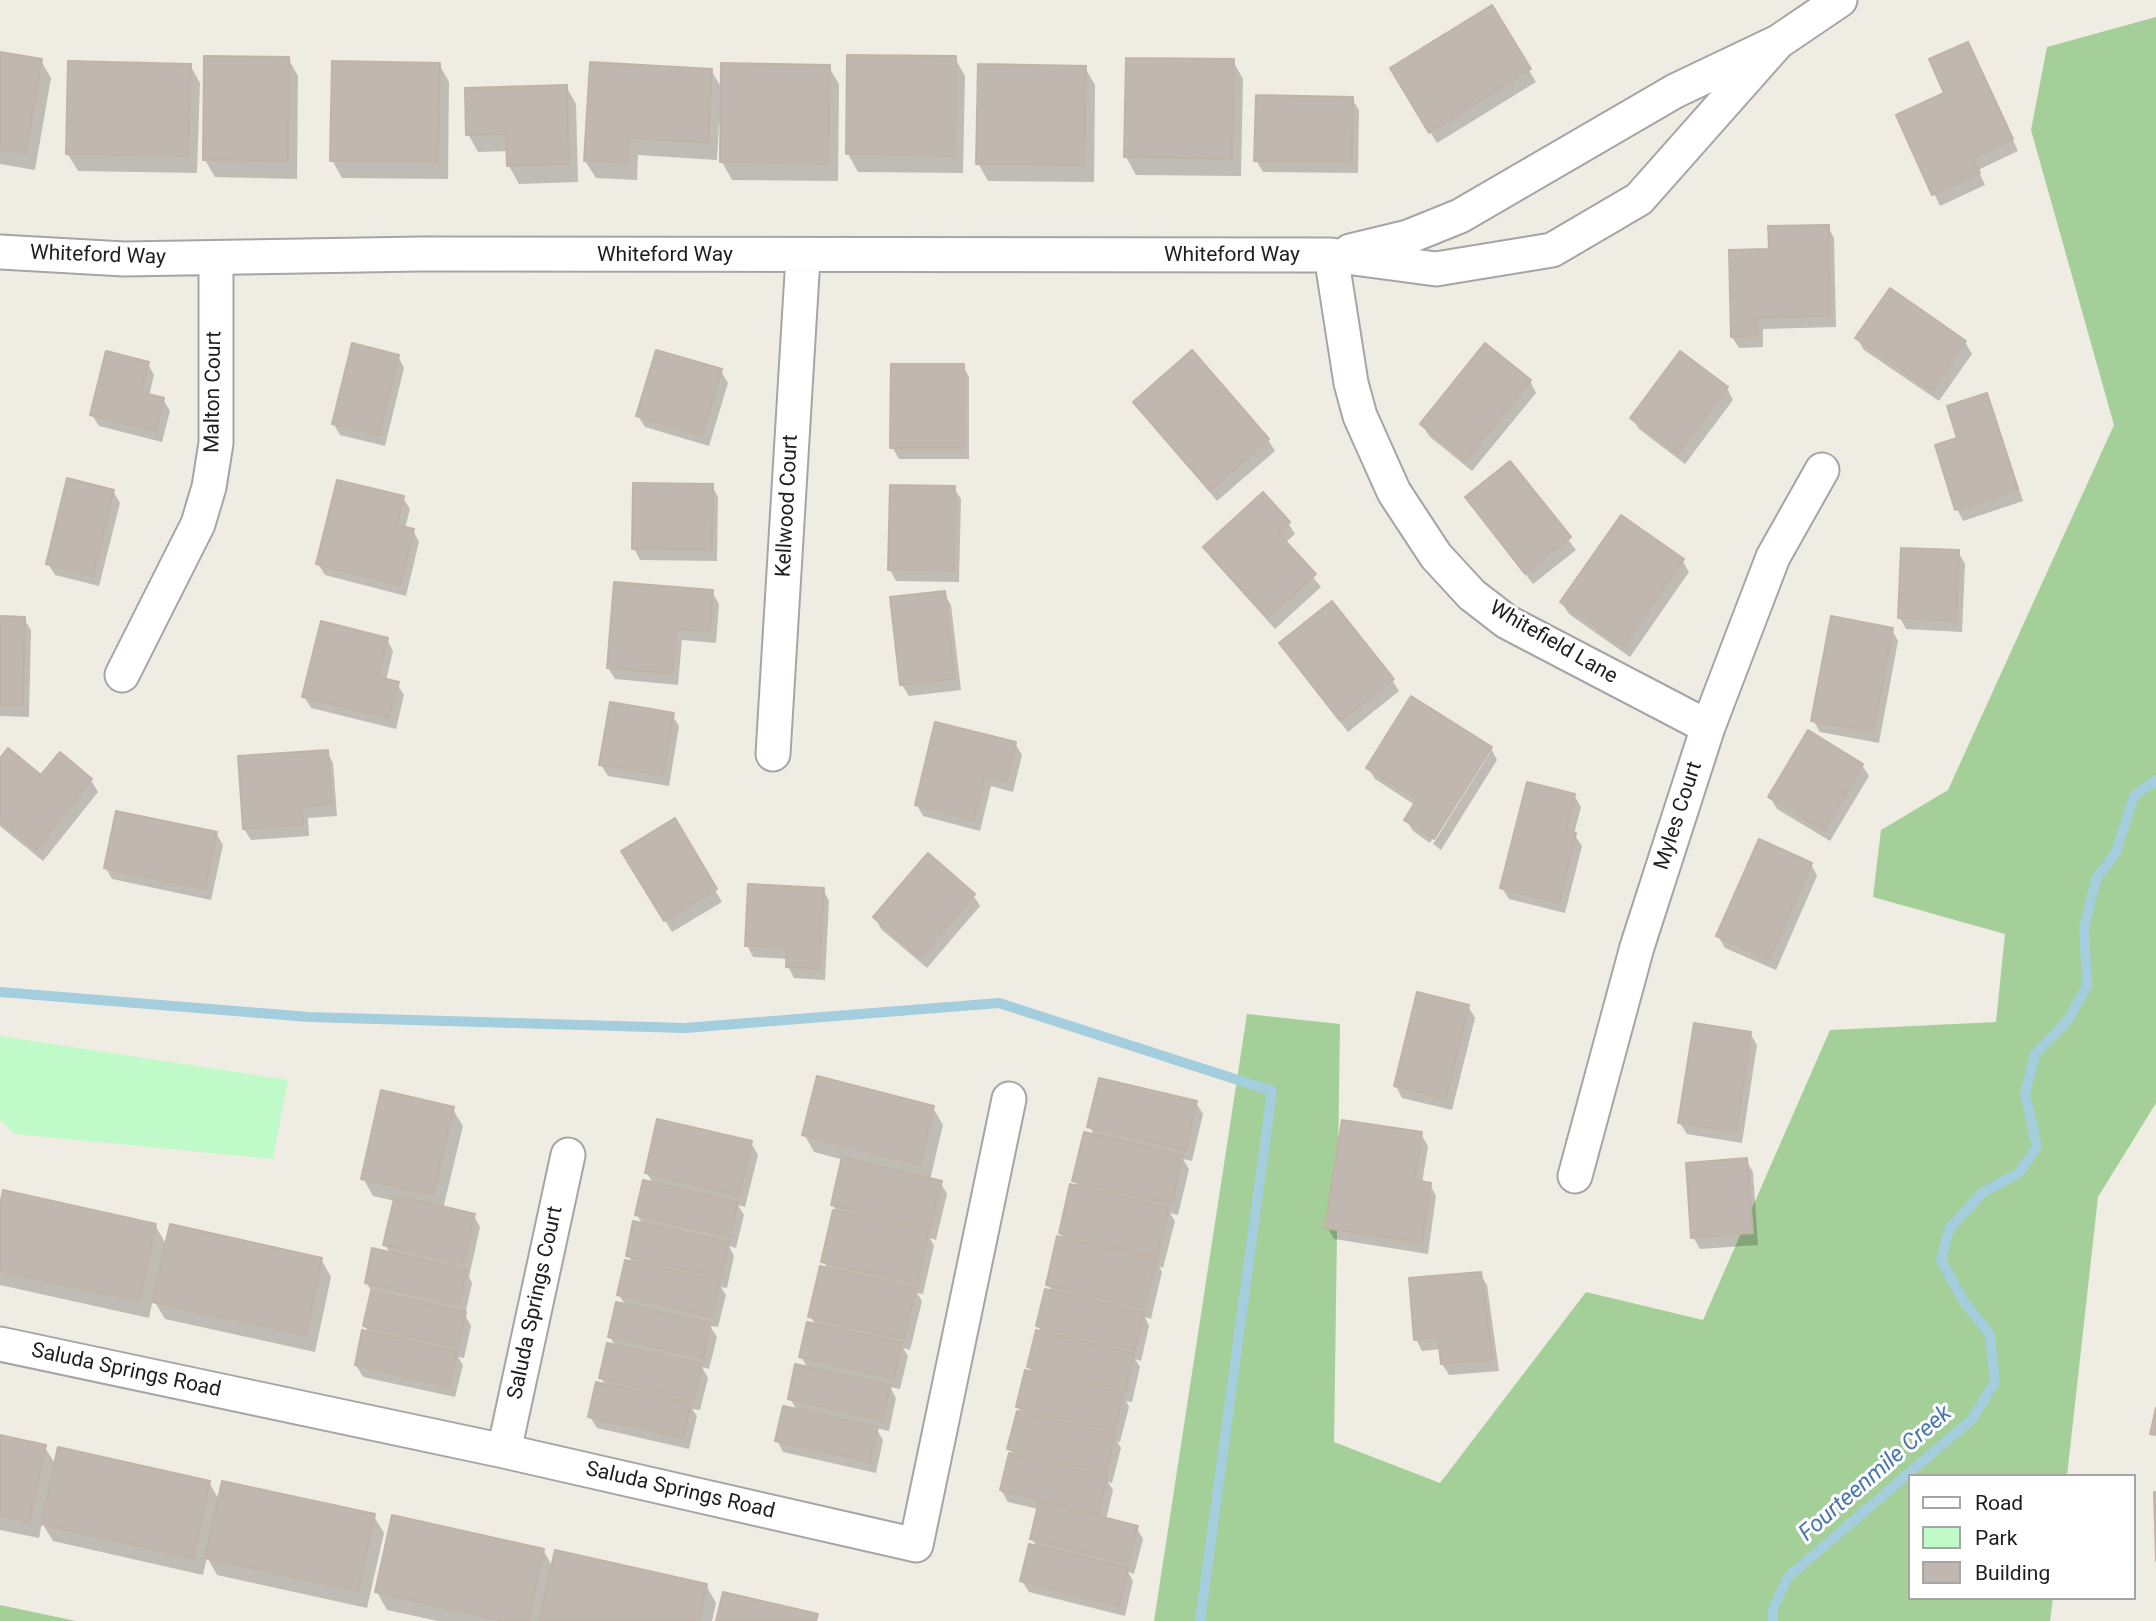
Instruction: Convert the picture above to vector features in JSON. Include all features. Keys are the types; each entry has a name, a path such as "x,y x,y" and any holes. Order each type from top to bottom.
{"street":[{"name":"Whiteford Way","path":"1331,255 1408,237 1460,216 1675,91 1778,42 1840,0"},
{"name":"Whiteford Way","path":"0,252 124,259 421,254 803,257 1331,255 1436,269 1552,250 1639,199 1778,42"},
{"name":"Whitefield Lane","path":"1331,255 1351,383 1360,416 1394,492 1436,556 1472,595 1507,622 1708,727"},
{"name":"Kellwood Court","path":"774,754 803,257"},
{"name":"Malton Court","path":"122,675 198,524 209,487 216,443 216,258"},
{"name":"Myles Court","path":"1575,1176 1637,947 1708,727 1773,557 1822,470"},
{"name":"Saluda Springs Road","path":"0,1344 504,1451 916,1545 1009,1099"},
{"name":"Saluda Springs Court","path":"504,1451 568,1155"}],"green space":[{"path":"2156,17 2156,1103 2098,1197 2067,1474 1908,1474 1908,1600 2053,1600 2050,1621 1154,1621 1247,1014 1340,1024 1334,1442 1440,1483 1586,1292 1703,1320 1830,1030 1996,1022 2005,934 1873,897 1881,830 1948,790 2114,425 2031,130 2047,47"},
{"path":"0,1036 288,1080 273,1159 15,1134 0,1120"},
{"path":"0,1605 76,1621 0,1621"}],"building":[{"path":"1492,5 1531,69 1429,133 1390,68"},
{"path":"1968,42 2013,139 1973,158 1980,173 1932,195 1896,115 1944,93 1929,59"},
{"path":"0,52 42,59 26,153 0,149"},
{"path":"847,55 956,56 954,156 846,154"},
{"path":"204,56 289,57 288,161 203,160"},
{"path":"1126,58 1234,59 1232,159 1124,157"},
{"path":"68,61 191,64 188,156 66,154"},
{"path":"332,61 440,63 438,162 330,161"},
{"path":"590,62 712,69 708,143 629,138 627,163 584,161"},
{"path":"721,63 830,65 828,164 720,162"},
{"path":"978,64 1086,66 1084,165 976,164"},
{"path":"567,85 569,164 507,166 506,134 466,135 465,88"},
{"path":"1256,95 1353,97 1352,162 1254,161"},
{"path":"1829,225 1830,316 1757,318 1758,336 1731,337 1729,250 1769,249 1768,226"},
{"path":"1890,288 1966,341 1932,391 1855,338"},
{"path":"352,343 399,355 379,435 332,424"},
{"path":"1485,343 1531,380 1465,461 1420,424"},
{"path":"656,350 722,369 702,435 636,416"},
{"path":"1192,350 1269,439 1210,491 1133,402"},
{"path":"106,351 149,362 141,392 164,398 156,431 90,415"},
{"path":"1680,351 1728,387 1678,454 1630,418"},
{"path":"891,364 964,364 963,448 890,448"},
{"path":"1987,393 2018,489 1955,510 1935,445 1957,438 1947,406"},
{"path":"1510,461 1571,537 1525,574 1465,497"},
{"path":"67,478 114,490 93,576 46,564"},
{"path":"337,480 404,496 397,525 414,529 400,585 316,564"},
{"path":"633,483 713,484 712,550 632,549"},
{"path":"890,485 955,486 954,571 888,570"},
{"path":"1263,492 1290,522 1278,533 1316,574 1268,618 1203,547"},
{"path":"1621,515 1684,559 1623,647 1560,602"},
{"path":"1901,548 1959,550 1956,621 1898,618"},
{"path":"614,582 713,590 710,632 676,629 672,674 607,668"},
{"path":"945,591 955,679 900,685 890,597"},
{"path":"1332,601 1394,679 1340,721 1279,643"},
{"path":"0,616 25,617 23,706 0,705"},
{"path":"1831,616 1893,628 1873,732 1811,721"},
{"path":"321,621 388,638 378,677 399,682 389,718 302,697"},
{"path":"1411,696 1492,747 1434,839 1404,820 1417,799 1366,768"},
{"path":"610,702 674,713 663,775 599,765"},
{"path":"935,722 1016,742 1007,781 985,776 974,820 915,805"},
{"path":"1808,730 1863,764 1824,831 1768,797"},
{"path":"8,748 41,775 60,752 92,779 36,850 0,821 0,758"},
{"path":"328,750 332,804 302,807 303,825 243,829 238,756"},
{"path":"1527,782 1575,794 1566,830 1576,833 1559,903 1500,888"},
{"path":"116,811 217,832 205,889 104,868"},
{"path":"675,818 717,889 664,921 621,851"},
{"path":"1759,839 1812,863 1769,959 1716,936"},
{"path":"928,853 975,894 920,958 873,917"},
{"path":"748,884 824,888 819,969 786,967 787,948 745,946"},
{"path":"1417,992 1469,1005 1446,1099 1394,1086"},
{"path":"1694,1023 1751,1032 1736,1132 1678,1123"},
{"path":"817,1076 934,1106 920,1165 802,1135"},
{"path":"1099,1078 1197,1101 1186,1150 1087,1127"},
{"path":"381,1090 454,1107 433,1195 361,1179"},
{"path":"657,1119 752,1141 739,1196 645,1173"},
{"path":"1342,1120 1422,1132 1415,1180 1431,1183 1422,1243 1325,1228"},
{"path":"1084,1132 1183,1155 1172,1204 1072,1181"},
{"path":"842,1157 942,1181 930,1229 831,1205"},
{"path":"1747,1158 1753,1233 1691,1238 1686,1163"},
{"path":"643,1180 738,1202 730,1237 635,1215"},
{"path":"1070,1184 1169,1208 1157,1257 1059,1233"},
{"path":"3,1190 156,1224 139,1301 0,1271 0,1205"},
{"path":"395,1195 475,1214 463,1264 383,1245"},
{"path":"833,1210 929,1232 917,1283 821,1262"},
{"path":"633,1221 729,1242 721,1277 626,1256"},
{"path":"170,1224 322,1258 306,1335 152,1302"},
{"path":"1057,1236 1157,1259 1144,1308 1046,1285"},
{"path":"372,1248 467,1270 459,1305 365,1283"},
{"path":"625,1260 720,1281 712,1317 617,1295"},
{"path":"820,1266 916,1288 904,1339 808,1317"},
{"path":"1481,1272 1493,1360 1441,1364 1438,1337 1414,1340 1409,1278"},
{"path":"1045,1289 1144,1313 1135,1350 1036,1326"},
{"path":"371,1291 466,1312 458,1347 363,1326"},
{"path":"616,1302 711,1323 703,1358 608,1337"},
{"path":"807,1322 902,1343 894,1379 799,1357"},
{"path":"362,1330 457,1352 449,1387 355,1365"},
{"path":"1036,1330 1134,1354 1126,1391 1027,1367"},
{"path":"607,1343 702,1364 694,1400 599,1378"},
{"path":"795,1364 891,1385 882,1420 788,1399"},
{"path":"1025,1370 1124,1394 1114,1431 1016,1407"},
{"path":"596,1382 691,1403 683,1438 588,1417"},
{"path":"783,1406 878,1427 870,1462 775,1441"},
{"path":"2156,1408 2156,1435 2150,1434"},
{"path":"1017,1411 1115,1435 1106,1473 1007,1449"},
{"path":"0,1435 46,1445 29,1522 0,1515"},
{"path":"58,1447 210,1481 193,1558 41,1524"},
{"path":"1009,1453 1107,1477 1098,1515 1000,1490"},
{"path":"222,1481 375,1514 358,1591 205,1558"},
{"path":"2154,1492 2156,1492 2156,1561"},
{"path":"1039,1501 1138,1526 1128,1563 1030,1539"},
{"path":"392,1515 544,1549 528,1621 504,1621 375,1592"},
{"path":"1029,1544 1128,1568 1119,1606 1020,1581"},
{"path":"555,1550 707,1584 699,1621 539,1621"},
{"path":"723,1592 818,1614 816,1621 716,1621"}],"waterway":[{"name":"Fourteenmile Creek","path":"1773,1621 1773,1609 1788,1577 1972,1419 1995,1382 1990,1335 1963,1300 1941,1260 1949,1229 1983,1192 2019,1173 2037,1146 2025,1094 2035,1054 2068,1020 2087,986 2084,928 2096,879 2116,852 2134,796 2156,780"},
{"path":"0,992 309,1017 685,1028 999,1003 1272,1091 1200,1621"}]}
